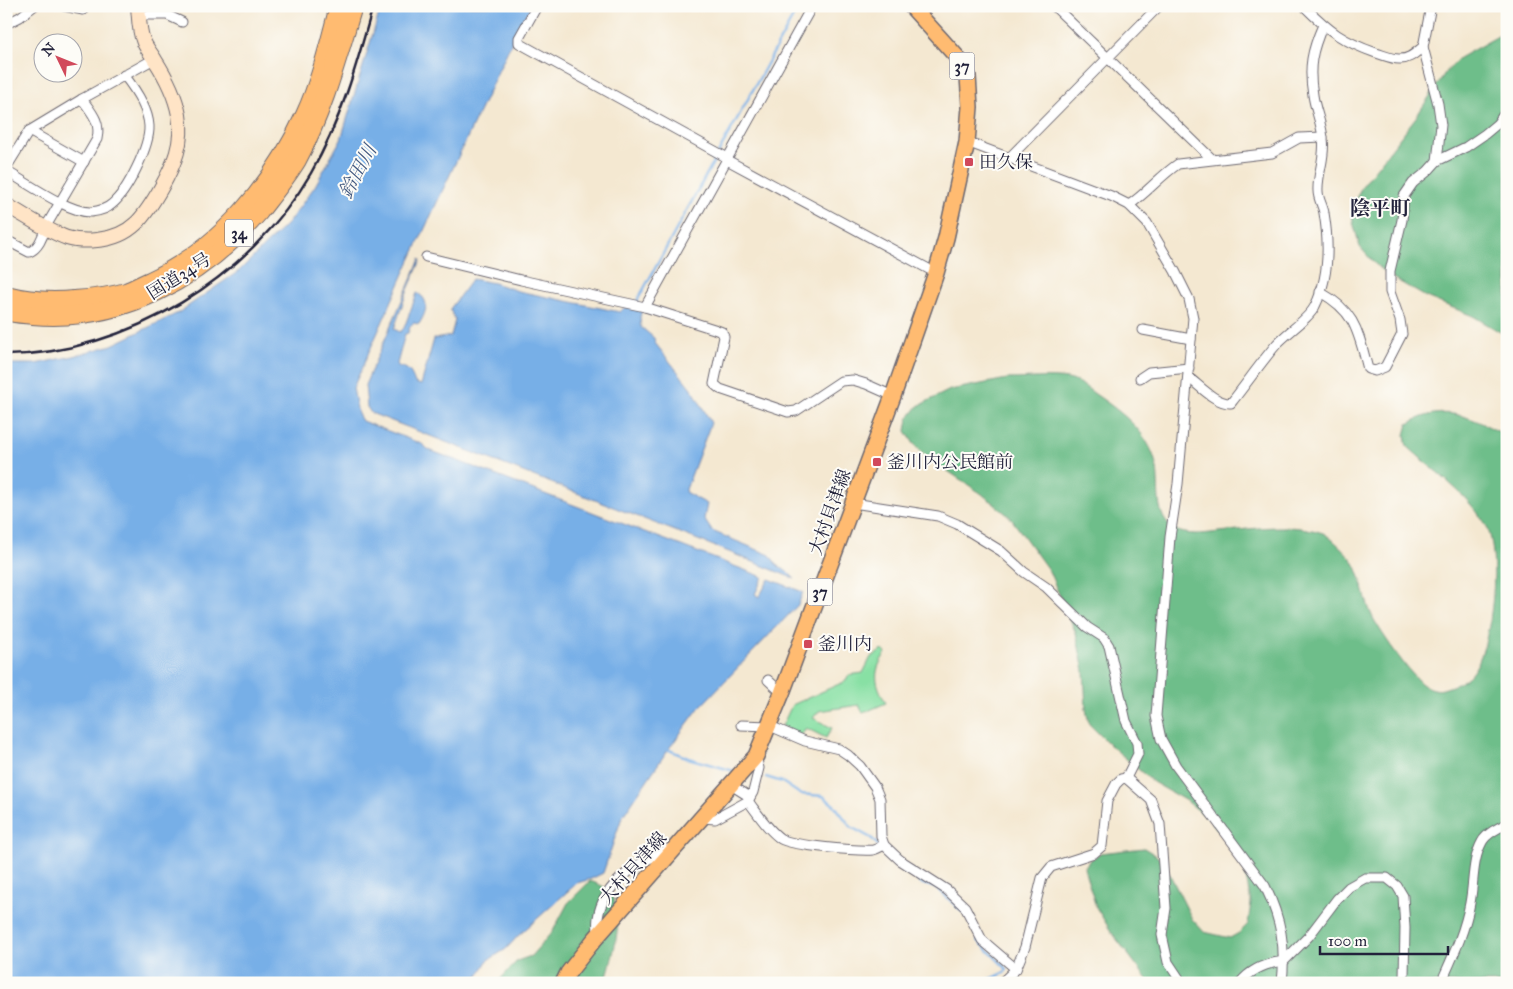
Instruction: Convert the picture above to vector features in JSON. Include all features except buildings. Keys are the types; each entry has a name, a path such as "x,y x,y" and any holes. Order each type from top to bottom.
{"highway":[{"name":"国道34号","path":"9,306 92,299 127,292 184,263 213,240 243,212 285,155 306,114 339,6"},
{"name":"国道34号","path":"9,306 44,316 73,316 123,306 154,295 181,279 207,261 230,241 244,228 281,183 296,161 321,110 353,6"}],"main road":[{"name":"大村貝津線","path":"563,983 568,972 598,935 756,756 770,726 853,504 936,273 946,238 967,142 970,107 968,76 957,57 912,6"}],"street":[{"path":"6,24 20,17 34,6"},
{"path":"64,6 84,10"},
{"path":"537,6 519,38 519,43 936,273"},
{"path":"644,307 725,158 812,6"},
{"path":"1054,6 1212,159"},
{"path":"1010,157 1158,6"},
{"path":"1304,6 1323,25 1339,37 1354,45 1391,58 1400,60 1411,56 1423,47"},
{"path":"1431,6 1423,47 1438,104 1441,125 1437,161"},
{"path":"6,205 45,228 67,238 85,242 105,240 118,236 130,230 139,222 149,210 168,174 180,144 180,117 175,98 166,78 142,39 138,10 167,15 182,22"},
{"path":"1140,378 1149,372 1188,373 1216,399 1228,404 1231,403 1275,346 1288,332 1309,315 1315,306 1325,277 1327,253 1324,212 1318,194 1318,181 1324,146 1313,95 1310,64 1314,45 1323,25"},
{"path":"124,76 139,95 149,126 144,153 120,197 110,206 90,212 81,211 60,202 6,170 28,131 124,76 154,59"},
{"path":"6,240 29,252 34,250 44,236 45,228 97,139 100,130 97,120 82,100"},
{"path":"1320,292 1333,299 1353,321 1358,330 1368,369 1375,371 1386,367 1402,334 1400,320 1390,292 1390,271 1402,220 1404,196 1413,183 1428,172 1437,161 1466,147 1485,134 1497,124 1507,110"},
{"path":"28,131 84,162"},
{"path":"1129,205 1144,195 1166,172 1178,164 1272,153 1299,138 1323,137"},
{"path":"967,142 1112,196 1129,205 1147,223 1185,292 1193,318 1178,484 1170,537 1156,716 1160,738 1176,766 1265,886 1279,919 1284,961 1282,983"},
{"path":"426,257 644,307 722,332 724,337 714,384 720,389 788,412 796,411 841,381 853,380 892,396"},
{"path":"1143,330 1191,339"},
{"path":"853,504 938,516 957,524 1001,551 1024,572 1046,587 1087,627 1104,638 1109,646 1126,721 1137,744 1138,754 1126,778 1116,784 1107,801 1102,846 1094,853 1051,867 1042,878 1025,947 1016,969 1001,983"},
{"path":"768,680 782,693"},
{"path":"741,725 770,726 805,741 838,749 848,755 860,766 875,786 880,799 880,847"},
{"path":"703,818 715,819 749,799 759,768 756,756"},
{"path":"1126,778 1151,800 1160,824 1166,908 1162,935 1168,962 1182,983"},
{"path":"731,786 749,799 771,831 783,840 842,849 880,847 947,890 965,907 982,940 1016,969"},
{"path":"1440,983 1463,932 1470,902 1477,852 1483,839 1500,826 1507,824"},
{"path":"598,935 598,919 603,903 615,884 630,870 652,856 678,845"},
{"path":"1240,983 1252,970 1273,962 1284,961 1309,936 1336,899 1350,887 1365,878 1386,878 1397,886 1403,896 1406,928 1402,983"}],"green space":[{"path":"1507,31 1507,336 1473,316 1426,297 1393,278 1374,263 1360,247 1353,222 1352,206 1363,185 1416,117 1445,73 1459,58"},
{"path":"1060,378 1071,380 1085,387 1116,409 1134,426 1149,445 1157,469 1162,514 1170,526 1180,532 1200,534 1285,527 1311,530 1326,535 1353,561 1373,618 1410,671 1422,684 1429,688 1441,690 1468,677 1479,662 1490,623 1494,576 1493,554 1490,536 1485,523 1458,491 1407,446 1405,435 1408,424 1421,417 1446,413 1470,418 1507,436 1507,983 1150,983 1112,933 1096,907 1084,868 1089,861 1100,853 1144,848 1157,856 1169,873 1192,919 1204,932 1230,938 1239,933 1248,924 1251,903 1245,871 1228,842 1209,819 1188,802 1153,782 1089,724 1086,709 1084,671 1076,633 1049,571 1010,517 982,494 927,457 914,444 906,431 908,419 918,406 950,390 1007,379"},
{"path":"883,650 886,653 877,672 877,683 886,703 863,713 859,705 819,711 813,718 832,728 826,738 806,728 801,735 782,726 792,705 846,681 849,675 863,673 871,657"},
{"path":"590,881 608,890 616,906 616,939 605,983 497,983 517,961 531,956 553,931 568,903"}],"water":[{"name":"鈴田川","path":"390,6 532,6 521,22 353,388 358,414 362,421 422,444 429,450 763,577 755,594 759,597 769,579 803,592 798,605 699,708 665,754 622,817 603,873 577,883 506,949 487,961 474,983 6,983 6,364 35,364 74,356 112,345 178,313 239,271 288,223 315,186 341,139 380,10"},
{"path":"420,259 394,329 400,332 404,328 417,293 426,303 424,316 419,324 413,323 408,333 405,334 397,364 399,367 408,370 415,383 421,385 434,339 451,336 455,320 450,309 472,279 494,283 518,291 620,312 625,307 642,310 640,317 641,327 654,338 655,343 694,392 711,423 685,492 707,504 704,519 712,531 770,555 776,564 795,579 371,413 367,407 365,385"}],"waterway":[{"path":"636,303 799,6"},
{"path":"667,749 688,758 734,771"},
{"path":"766,777 782,782 800,794 823,796 835,806 851,827 871,838 879,846"},
{"path":"913,872 920,883 937,888 964,913"},
{"path":"978,940 1007,969 1004,973 982,983"}],"railway":[{"path":"6,355 51,351 96,341 140,324 181,303 220,276 255,245 286,211 322,153 340,113 373,6"}],"place":[{"name":"田久保","path":"969,162"},
{"name":"釜川内公民館前","path":"877,462"},
{"name":"釜川内","path":"808,644"}],"district":[{"name":"陰平町","path":"1380,208"}]}
